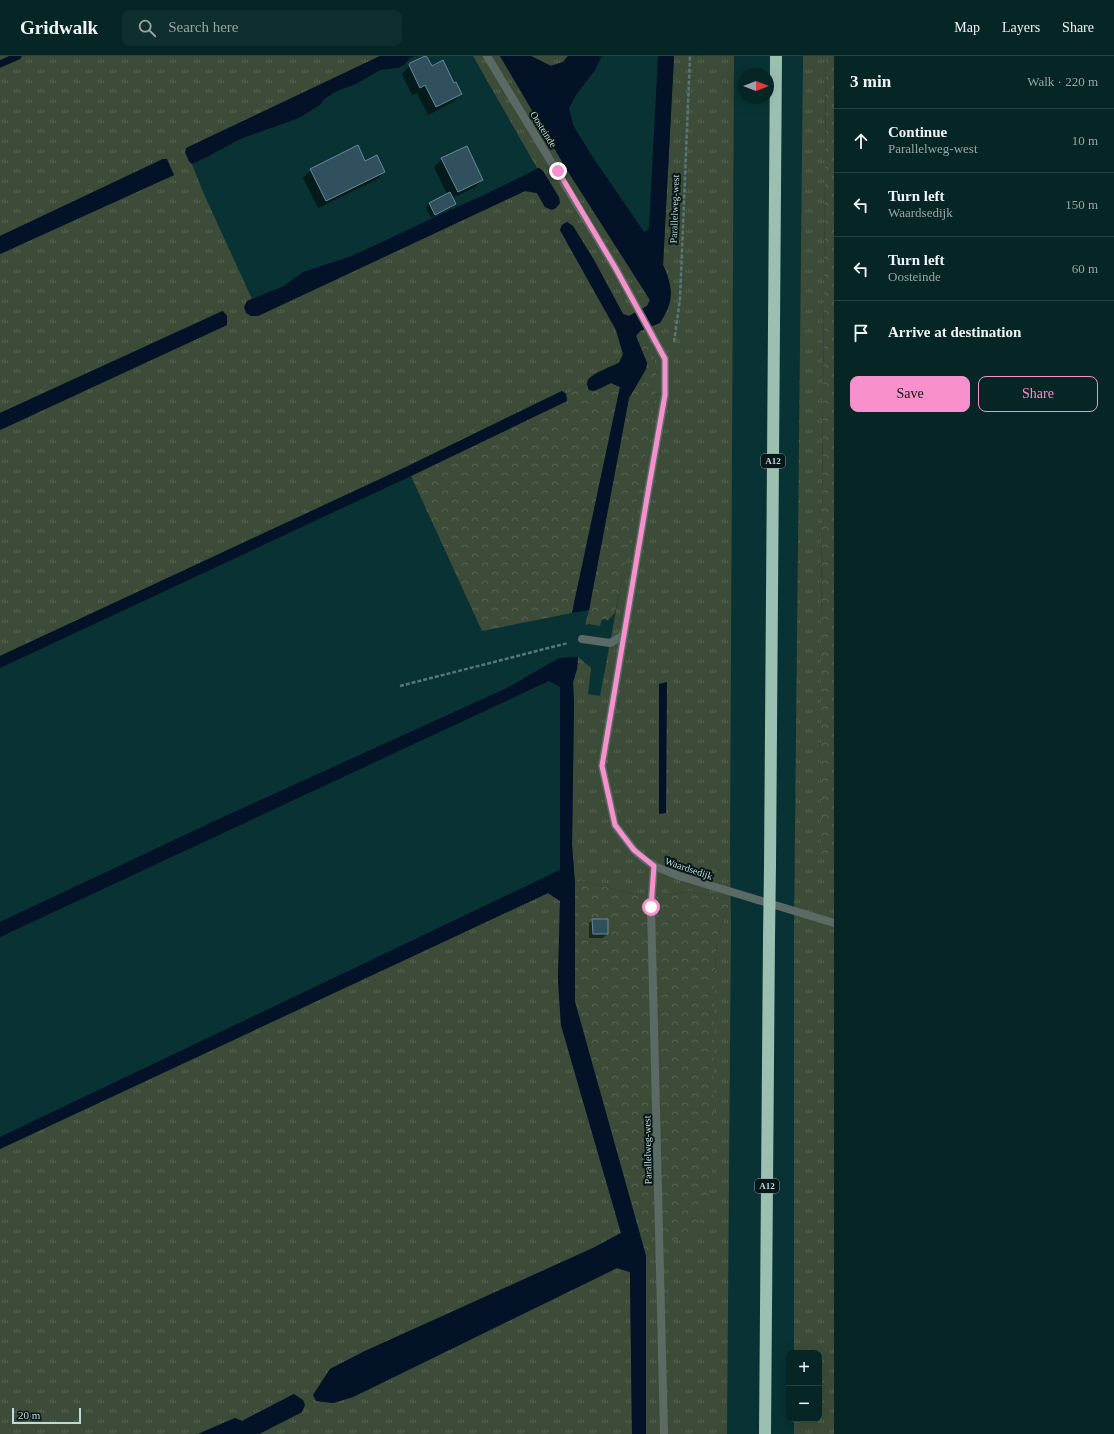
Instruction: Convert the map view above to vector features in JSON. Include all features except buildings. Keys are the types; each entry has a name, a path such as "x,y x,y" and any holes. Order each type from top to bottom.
{"highway":[{"name":"A12","path":"765,1434 776,56"}],"street":[{"name":"Oosteinde","path":"487,56 558,171 636,305 665,359"},
{"name":"Waardsedijk","path":"665,359 665,395 602,766 615,825 634,850 654,866 686,878 834,923"},
{"path":"582,639 610,642 624,635"},
{"name":"Parallelweg-west","path":"654,866 651,907 664,1434"}],"path":[{"name":"Parallelweg-west","path":"665,359 673,350 680,299 690,56"},
{"path":"400,686 582,639"}],"green space":[{"path":"0,56 380,56 186,149 189,161 192,164 203,192 252,299 247,301 251,316 258,316 525,191 537,193 545,207 539,168 537,168 473,56 500,56 567,170 650,300 647,306 629,316 623,314 594,260 573,226 567,222 562,225 560,230 616,330 623,354 619,363 596,374 587,384 566,394 562,391 408,466 0,656 0,430 227,325 227,316 222,311 0,413 0,254 174,175 163,159 0,236"},
{"path":"531,56 568,56 563,62 551,66"},
{"path":"674,56 734,56 731,900 688,891 669,895 638,895 581,881 575,884 572,845 573,682 577,669 578,657 591,668 588,694 600,696 657,391 657,376 653,353 640,331 668,276 663,265"},
{"path":"803,56 826,56 821,626 821,855 834,855 834,1434 794,1434 794,1422 822,1422 822,1350 794,1350 794,927"},
{"path":"826,56 834,56 834,855 821,855 821,626"},
{"path":"640,331 653,352 657,376 657,391 632,529 615,613 608,620 602,619 600,626 589,624 585,625 629,398 646,369 647,363 636,336"},
{"path":"611,383 620,387 572,613 482,631 411,476 567,401 566,394 587,384 589,390 600,389"},
{"path":"581,881 638,895 669,895 688,891 731,900 717,937 715,973 712,1182 695,1237 663,1241 646,1256 575,1002 575,884"},
{"path":"548,893 560,901 558,980 561,1025 621,1233 593,1248 365,1351 330,1369 313,1395 317,1401 333,1403 353,1397 617,1268 630,1272 632,1434 259,1434 302,1412 294,1394 242,1421 235,1418 198,1434 0,1434 0,1149"},
{"path":"731,901 727,1434 646,1434 646,1256 663,1241 715,973 717,937"}],"water":[{"path":"380,56 415,56 410,58 404,65 398,68 380,70 356,84 337,91 324,99 320,105 299,118 240,139 192,164 189,161 185,152 186,148"},
{"path":"500,56 531,56 551,66 563,62 568,56 602,56 595,70 576,95 569,108 573,125 590,153 644,232 649,229 658,56 674,56 663,265 671,288 670,301 665,315 660,323 640,331 636,336 647,363 646,369 629,398 589,610 572,613 620,387 611,383 594,391 589,390 587,381 597,373 619,363 623,354 616,330 560,230 562,225 567,222 573,226 594,260 623,314 629,316 647,306 650,300 567,170"},
{"path":"163,159 167,159 174,175 0,254 0,236"},
{"path":"539,168 543,171 559,197 560,203 552,210 545,207 537,193 525,191 258,316 251,316 246,313 244,307 247,301 284,286 303,272 352,256"},
{"path":"223,311 227,316 227,325 0,430 0,413"},
{"path":"562,391 566,394 567,401 411,476 0,668 0,656 408,466"},
{"path":"578,657 577,669 573,682 572,845 575,884 575,1002 646,1256 646,1434 632,1434 630,1272 617,1268 353,1397 333,1403 316,1401 313,1395 330,1369 365,1351 593,1248 621,1233 561,1025 558,980 560,901 548,893 0,1149 0,1137 560,870 560,687 549,681 0,937 0,922 223,817 507,688 559,658"},
{"path":"667,682 666,813 659,814 659,684"},
{"path":"294,1394 303,1400 305,1405 302,1412 259,1434 198,1434 235,1418 242,1421"}],"waterway":[{"path":"0,64 18,56"}],"route":[{"path":"558,171 616,269 665,359 665,395 602,766 615,825 634,850 654,866 651,907"}]}
